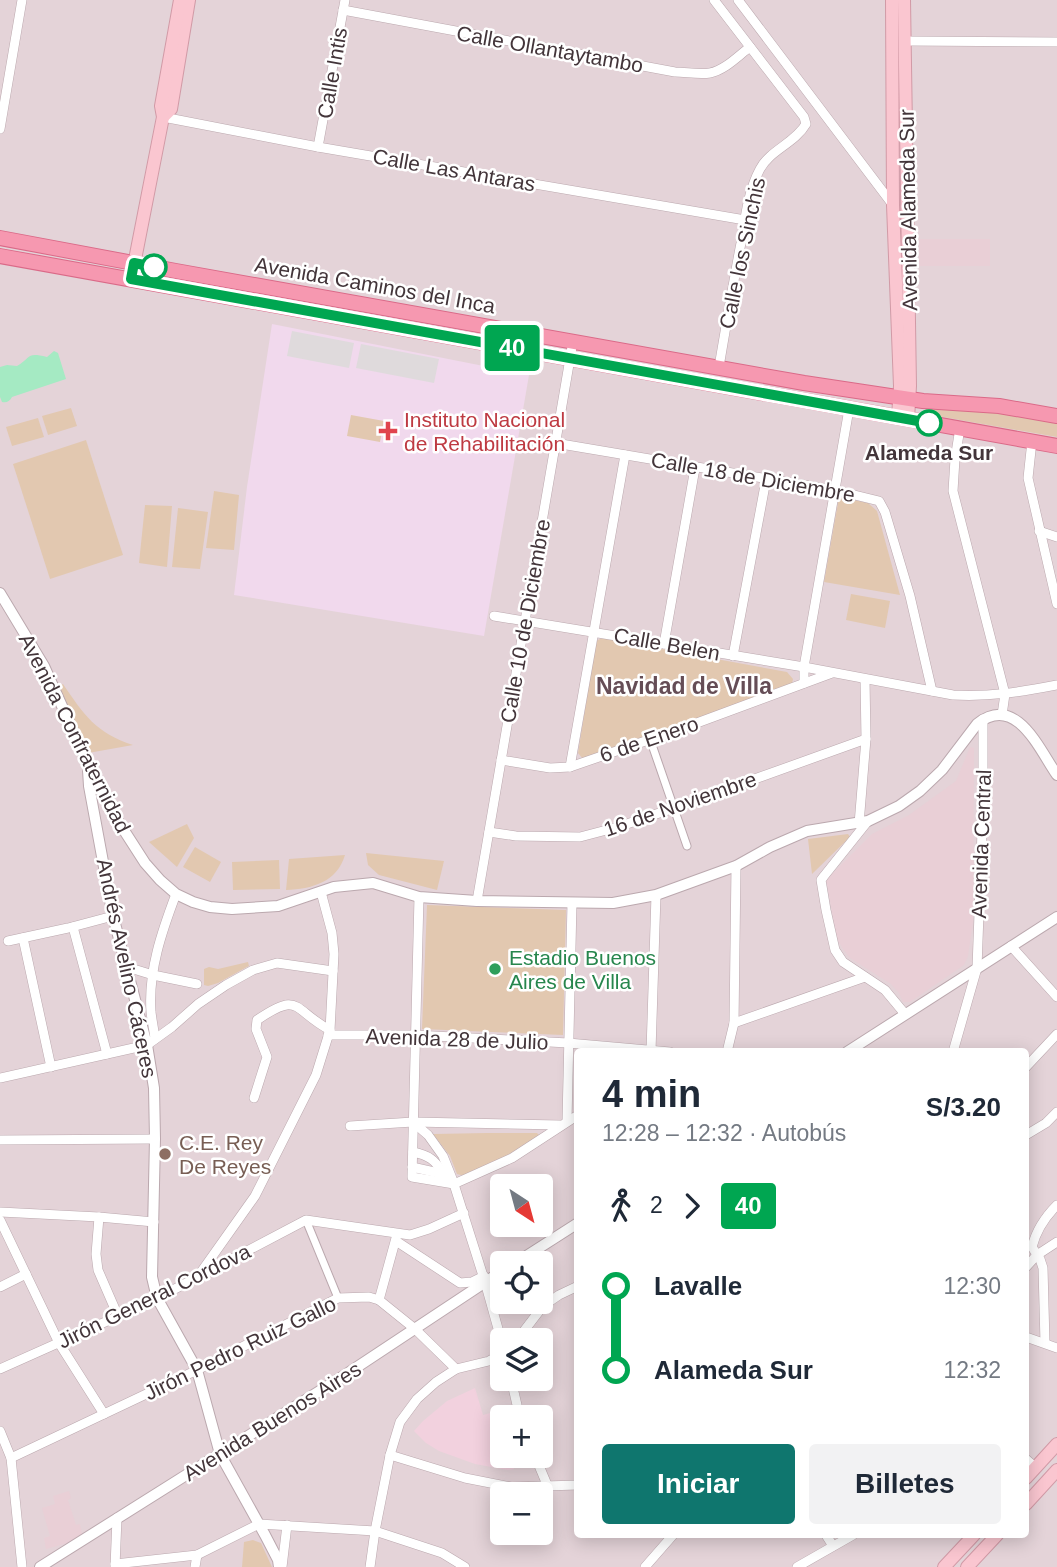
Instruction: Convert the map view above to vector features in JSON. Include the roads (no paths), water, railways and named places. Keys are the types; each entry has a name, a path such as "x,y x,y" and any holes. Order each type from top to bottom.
{"main road":[{"path":"131,279 163,117 161,106 180,0"},
{"path":"163,117 171,109 189,0"},
{"name":"Avenida Alameda Sur","path":"892,0 893,205 904,398"},
{"name":"Avenida Alameda Sur","path":"903,418 904,0"},
{"name":"Avenida Caminos del Inca","path":"0,238 719,367 904,398 999,406 1057,416"},
{"name":"Avenida Caminos del Inca","path":"0,256 1057,446"},
{"path":"1030,1463 1057,1444"},
{"path":"1029,1501 1057,1470"},
{"path":"944,1567 971,1538"},
{"path":"967,1567 994,1538"}],"street":[{"path":"0,129 3,91 22,0"},
{"name":"Calle Intis","path":"318,147 345,0"},
{"path":"714,0 750,47"},
{"path":"738,0 893,205"},
{"name":"Calle Ollantaytambo","path":"343,10 675,72 714,72 750,47"},
{"path":"905,41 1057,42"},
{"name":"Calle los Sinchis","path":"719,367 745,220 755,180 769,156 802,131 806,124 804,117 750,47"},
{"name":"Calle Las Antaras","path":"163,117 318,147 745,220"},
{"name":"Calle 10 de Diciembre","path":"477,901 573,341"},
{"path":"804,683 804,667 849,409"},
{"path":"960,428 953,491 1005,694 1002,715"},
{"path":"1032,441 1027,475 1057,604"},
{"name":"Calle 18 de Diciembre","path":"555,443 874,499 882,505 910,596 932,691"},
{"path":"570,767 625,455"},
{"path":"664,644 695,468"},
{"path":"733,656 766,480"},
{"path":"1039,531 1057,537"},
{"name":"Avenida Confraternidad","path":"0,593 44,666 88,764 118,821 145,863 176,894 210,907 232,909 278,906 334,887 373,883 419,897 477,901 613,903 656,895 736,866 807,831 864,823 899,806 920,791 942,769 982,719"},
{"name":"Calle Belen","path":"494,616 834,672 932,691 973,696 1005,694 1057,685"},
{"name":"6 de Enero","path":"501,760 551,768 570,767 834,672"},
{"path":"865,679 864,823 821,880 835,950 844,962 885,990 905,1014"},
{"path":"982,719 1002,715 1023,725 1057,775"},
{"name":"Avenida Central","path":"954,1048 977,968 983,804 982,719"},
{"path":"650,739 687,846"},
{"name":"16 de Noviembre","path":"489,832 516,836 580,837 674,808 866,739"},
{"name":"Andrés Avelino Cáceres","path":"88,764 89,786 113,916 151,1042 155,1139 152,1277 157,1298 197,1370 220,1454 281,1567"},
{"path":"728,1048 734,1023 736,866"},
{"path":"197,1278 255,1196 316,1075 329,1033 334,954 332,933 321,892"},
{"path":"151,1042 153,975 162,931 176,894"},
{"path":"651,1048 656,895"},
{"path":"419,897 412,1177 454,1184 499,1165 574,1117"},
{"path":"564,1123 572,903"},
{"path":"8,941 113,916"},
{"path":"853,1048 1057,917"},
{"path":"73,927 107,1054"},
{"path":"23,938 51,1067"},
{"path":"1011,946 1057,997"},
{"path":"0,1078 151,1042 198,1004 253,970 278,963 333,971"},
{"path":"127,967 197,984"},
{"path":"734,1023 865,977"},
{"path":"254,1098 267,1058 256,1029 257,1020 277,1007 293,1004 329,1033"},
{"name":"Avenida 28 de Julio","path":"329,1033 415,1035 620,1048"},
{"path":"1029,1064 1057,1034"},
{"path":"1029,1133 1046,1123 1057,1112"},
{"path":"413,1122 428,1135 443,1156 464,1213 498,1328"},
{"path":"350,1126 413,1122 564,1123"},
{"path":"0,1140 155,1139"},
{"path":"413,1152 432,1158 454,1184"},
{"path":"412,1167 443,1174"},
{"path":"1045,1343 1043,1268 1032,1247 1048,1214 1057,1205"},
{"path":"0,1212 154,1222"},
{"path":"306,1220 396,1237 411,1235 464,1213"},
{"path":"99,1217 96,1254 98,1270 118,1315"},
{"path":"0,1220 59,1343 104,1414"},
{"path":"306,1220 338,1298"},
{"name":"Jirón General Cordova","path":"0,1369 157,1298 306,1220"},
{"path":"534,1251 574,1226"},
{"path":"396,1237 460,1283 485,1279"},
{"path":"396,1237 379,1300 415,1329 456,1369"},
{"path":"1029,1264 1037,1255 1057,1242"},
{"path":"0,1287 26,1275"},
{"name":"Avenida Buenos Aires","path":"40,1567 415,1329 490,1277"},
{"path":"526,1328 543,1306 574,1288"},
{"name":"Jirón Pedro Ruiz Gallo","path":"11,1458 197,1370 338,1298 369,1297 379,1300"},
{"path":"1029,1338 1057,1348"},
{"path":"370,1567 374,1531 400,1422 417,1399 436,1382 456,1369 490,1360"},
{"path":"0,1431 11,1458 22,1567"},
{"path":"390,1455 490,1483"},
{"path":"553,1487 574,1485"},
{"path":"117,1518 115,1565 197,1555 259,1524 374,1531 442,1553 465,1567"},
{"path":"281,1567 287,1525"},
{"path":"646,1567 670,1538"},
{"path":"829,1538 833,1546"},
{"path":"797,1567 848,1538"},
{"path":"195,1567 197,1555"}],"place":[{"name":"Alameda Sur","path":"929,423"},
{"name":"Instituto Nacional de Rehabilitación","path":"388,431"},
{"name":"Estadio Buenos Aires de Villa","path":"495,969"},
{"name":"C.E. Rey De Reyes","path":"165,1154"}],"district":[{"name":"Navidad de Villa","path":"684,686"}]}
